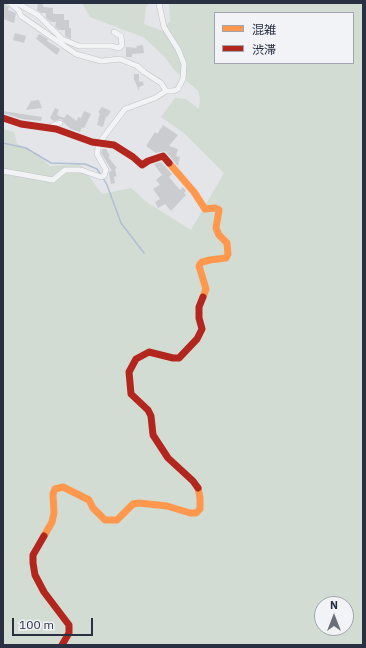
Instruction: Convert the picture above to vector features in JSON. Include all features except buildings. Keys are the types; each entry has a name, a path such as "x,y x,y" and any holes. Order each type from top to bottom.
{"street":[{"path":"10,3 19,11 21,16 76,54 101,61 120,59 137,66 161,83 166,91"},
{"path":"17,3 38,15 62,39 79,46 111,46 119,48 122,45 121,36 114,32"},
{"path":"3,171 53,180 65,170 81,170 101,177 104,176 106,170 97,154 99,143 125,108 155,98 166,91 173,92 178,89 183,79 184,64 178,49 164,27 160,3"},
{"path":"3,118 21,124 56,128 92,142 114,145 133,157 142,165 148,161 163,156 194,192 205,209 215,208 219,210 216,228 227,243 228,254 226,258 202,262 199,266 206,289 199,307 199,318 202,329 197,339 179,358 149,352 136,359 129,372 131,394 148,410 151,416 153,435 168,458 194,481 198,488 200,509 196,513 190,513 167,506 139,503 133,504 117,520 105,520 93,508 88,500 63,487 55,489 53,494 54,513 52,522 33,555 33,563 36,575 44,592 69,625 69,633 62,645"},
{"path":"47,128 60,123"}],"shaded area":[{"path":"82,3 149,3 146,7 144,24 162,31 170,21 169,3 363,3 363,645 3,645 3,129 14,132 17,144 31,150 50,166 80,164 102,194 131,188 148,203 191,230 224,173 184,133 161,117 175,98 186,99 199,109 200,98 198,91 174,70 164,56 143,37 90,17"}],"waterway":[{"path":"3,143 26,148 51,163 85,164 97,169 101,175"},
{"path":"103,178 121,223 144,253"}],"traffic: slow":[{"path":"169,163 194,192 205,209 215,208 219,210 216,228 219,235 227,243 228,254 226,258 210,260 200,264 199,266 206,289 203,297"},
{"path":"44,536 52,522 54,513 53,494 55,489 63,487 89,500 93,508 105,520 117,520 133,504 139,503 167,506 190,513 196,513 200,509 198,488"}],"traffic: jam":[{"path":"3,118 21,124 56,129 92,142 114,145 133,157 142,165 148,161 163,156 169,163"},
{"path":"198,488 193,481 168,458 153,435 151,416 148,410 131,394 129,372 136,359 149,352 179,358 197,339 202,329 199,318 199,307 203,297"},
{"path":"44,536 33,555 33,563 35,575 44,592 69,625 69,633 62,645"}]}
